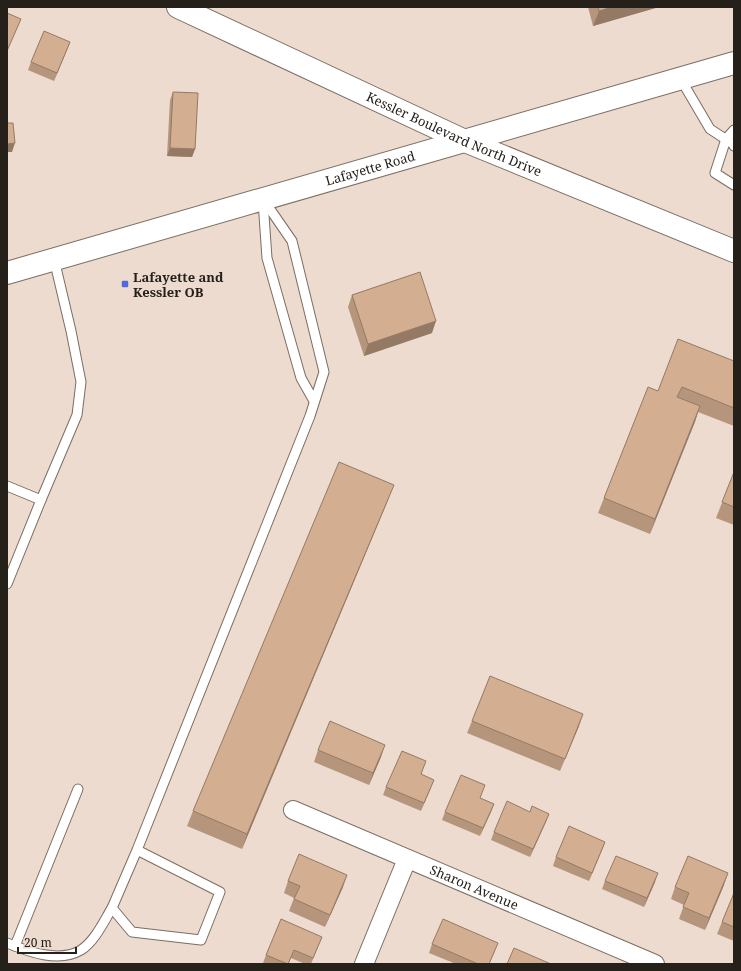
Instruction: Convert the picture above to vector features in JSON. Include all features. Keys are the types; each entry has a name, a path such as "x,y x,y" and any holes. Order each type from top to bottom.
{"main road":[{"name":"Kessler Boulevard North Drive","path":"178,7 465,141 732,246"},
{"name":"Lafayette Road","path":"7,273 734,63"}],"street":[{"name":"Sharon Avenue","path":"293,810 655,964"},
{"path":"364,964 407,859"}],"lane":[{"path":"680,78 710,129 733,144"},
{"path":"734,130 733,144 715,172 734,185"},
{"path":"263,199 267,258 301,378 314,401"},
{"path":"78,789 11,945 26,951 62,957 81,950 96,933 112,908 137,850 310,416 324,372 292,241 263,199"},
{"path":"7,584 77,415 81,382 54,259"},
{"path":"7,486 41,500"},
{"path":"112,908 132,932 201,940 220,892 137,850"}],"building":[{"path":"598,7 612,7 599,11"},
{"path":"7,13 21,19 7,51"},
{"path":"44,31 70,42 57,73 31,62"},
{"path":"173,92 198,93 195,149 170,148"},
{"path":"7,123 13,123 15,143 7,144"},
{"path":"420,272 436,321 368,344 352,295"},
{"path":"678,339 734,361 734,408 682,387 677,397 700,406 655,519 604,498 648,387 658,391"},
{"path":"339,462 394,485 247,834 193,811"},
{"path":"734,472 734,507 722,502"},
{"path":"490,676 583,714 565,759 472,721"},
{"path":"330,721 385,745 373,773 318,750"},
{"path":"402,751 426,761 421,774 434,780 424,803 386,787"},
{"path":"461,775 485,785 480,798 494,804 483,828 445,812"},
{"path":"507,801 530,812 532,806 549,814 533,849 494,832"},
{"path":"569,826 605,842 592,873 556,857"},
{"path":"299,854 347,875 330,915 294,899 300,886 288,881"},
{"path":"616,856 658,873 647,898 605,881"},
{"path":"688,856 728,873 709,918 683,907 689,893 675,887"},
{"path":"734,893 734,927 722,922"},
{"path":"281,919 322,937 313,958 294,950 288,964 266,955"},
{"path":"443,919 498,943 489,964 478,964 432,944"},
{"path":"514,948 551,964 507,964"}],"place":[{"name":"Lafayette and Kessler OB","path":"125,284"}]}
